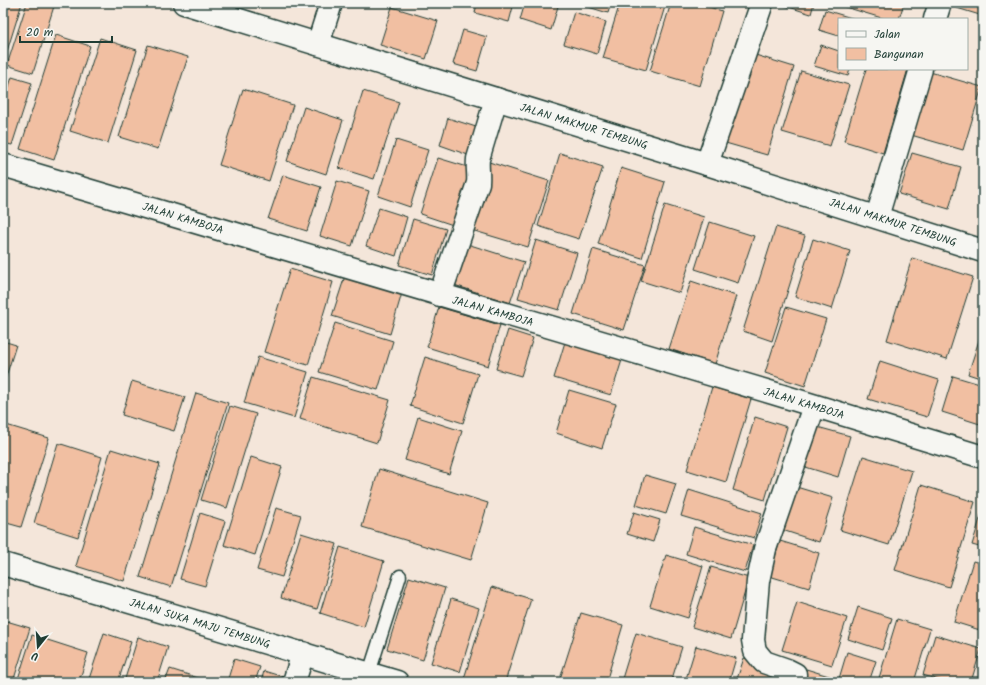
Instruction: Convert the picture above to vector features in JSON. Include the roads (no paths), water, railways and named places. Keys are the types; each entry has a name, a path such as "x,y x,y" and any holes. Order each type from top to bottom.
{"street":[{"name":"JALAN MAKMUR TEMBUNG","path":"184,3 707,164 983,251"},
{"path":"318,44 331,3"},
{"path":"707,164 762,3"},
{"path":"936,18 940,3"},
{"path":"877,217 921,70"},
{"path":"440,295 478,183 478,159 496,99"},
{"name":"JALAN KAMBOJA","path":"3,165 983,457"},
{"path":"795,682 795,674 764,662 754,651 753,640 758,581 765,549 814,406"},
{"name":"JALAN SUKA MAJU TEMBUNG","path":"3,564 397,682"},
{"path":"294,682 303,653"}],"lane":[{"path":"369,673 400,576"}]}
